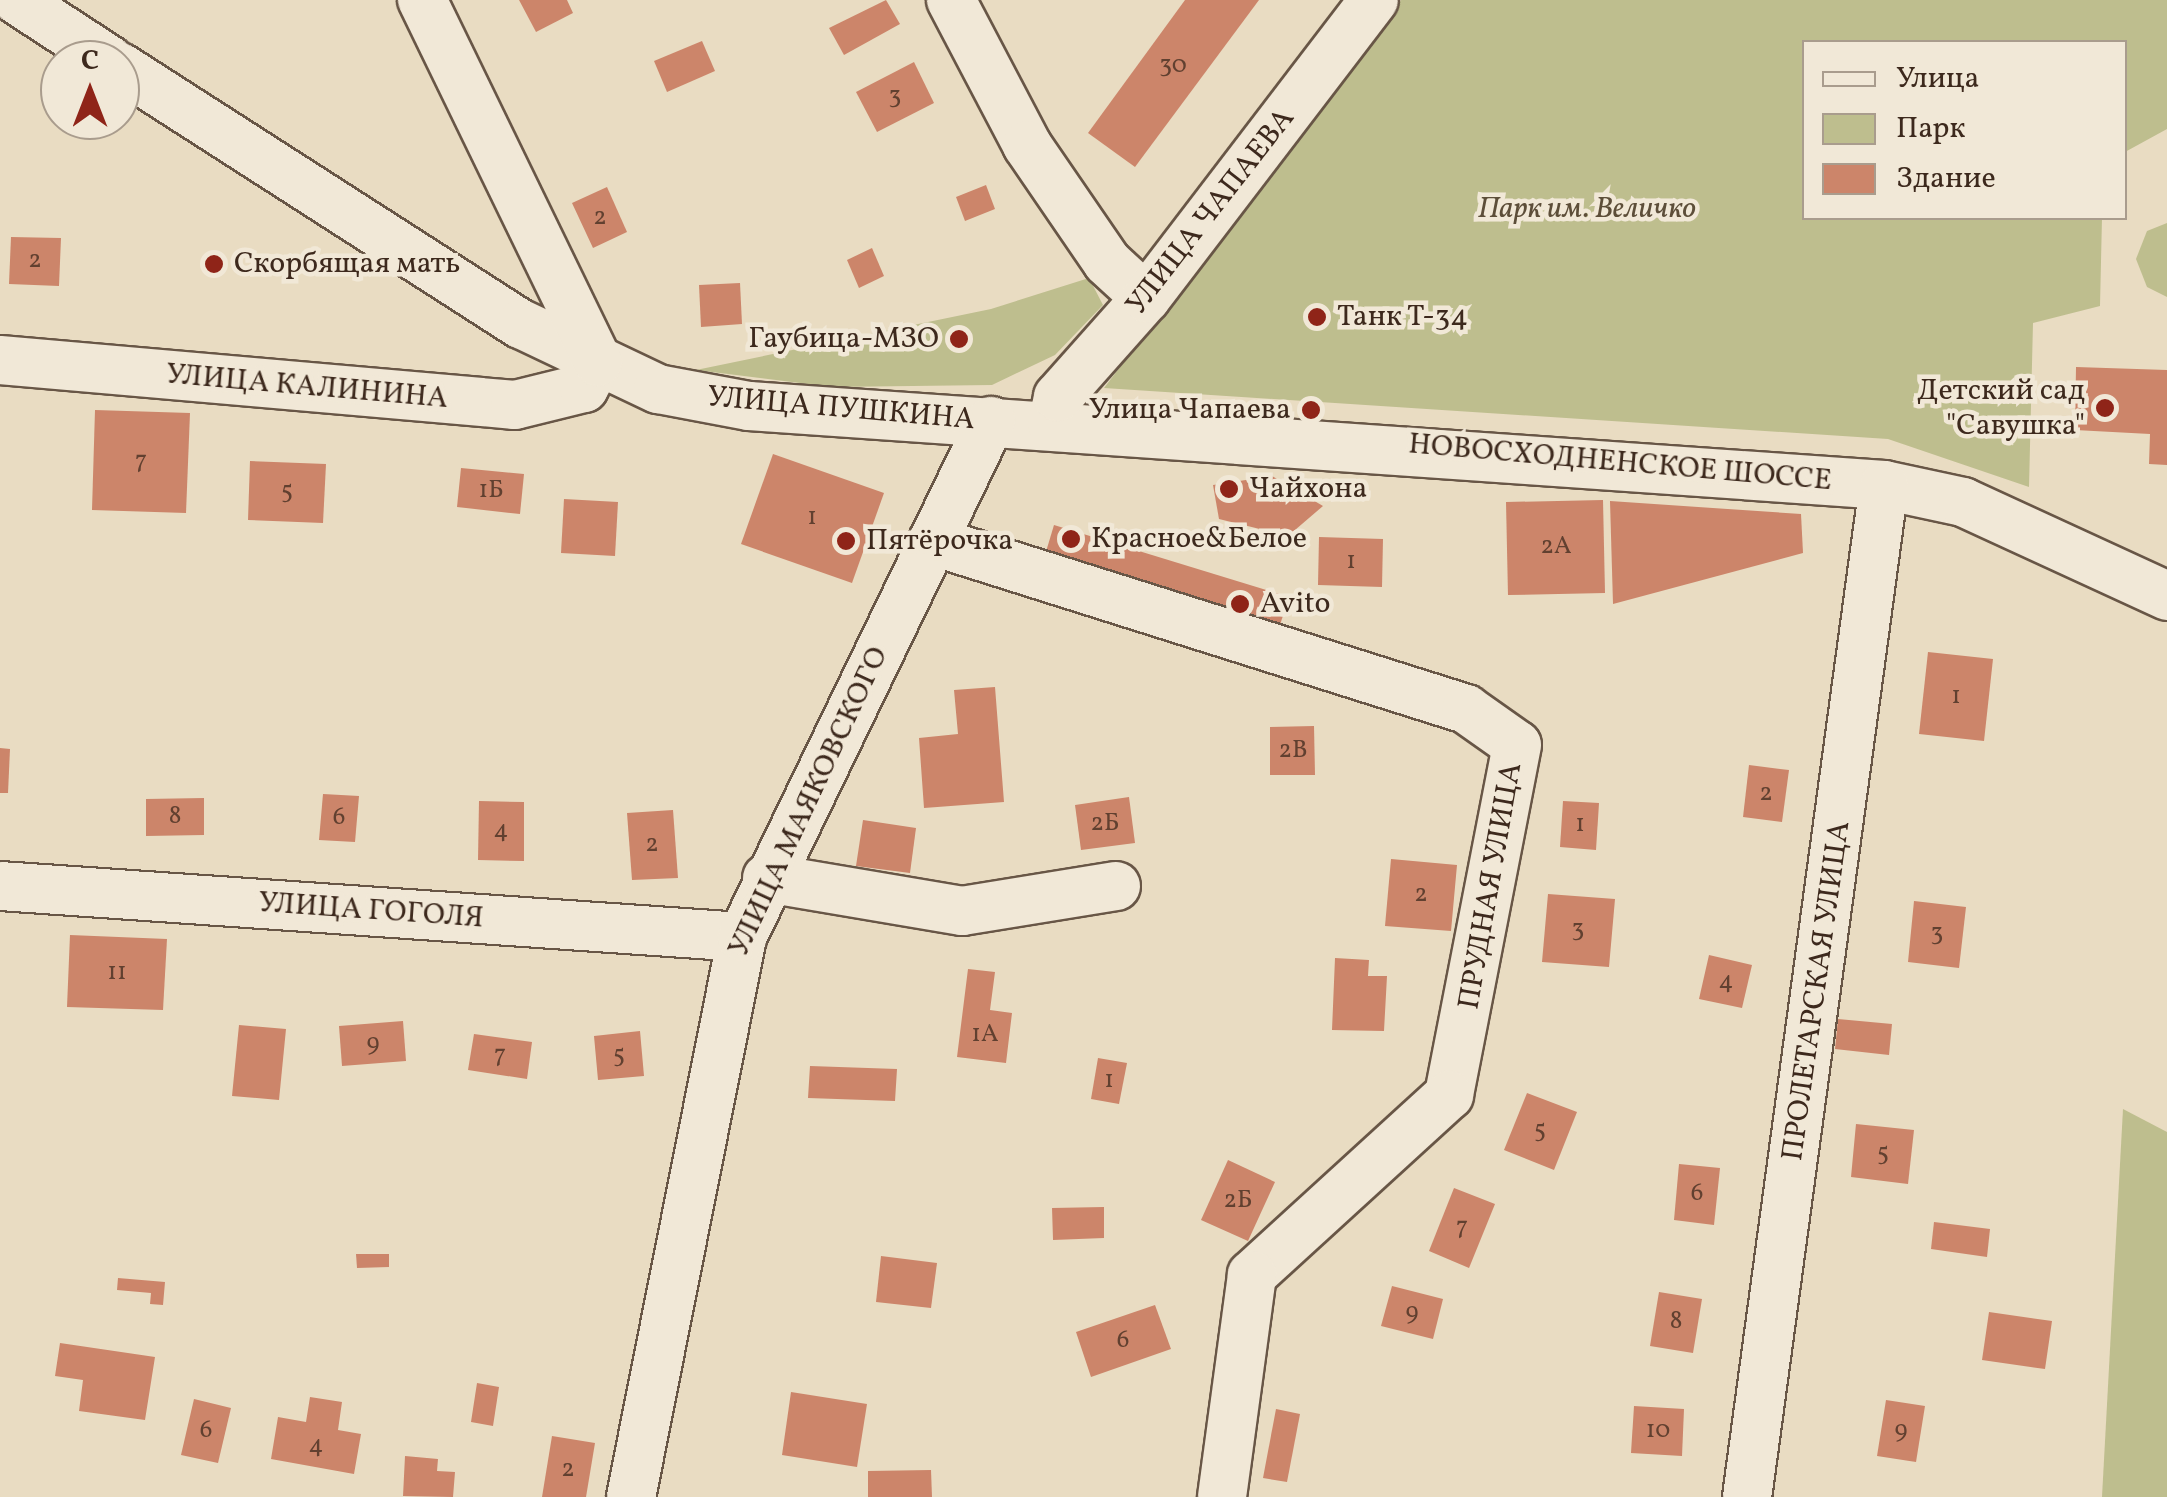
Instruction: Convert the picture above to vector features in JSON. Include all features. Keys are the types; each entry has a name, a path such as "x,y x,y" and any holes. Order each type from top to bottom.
{"street":[{"path":"16,0 78,40"},
{"path":"422,0 598,362"},
{"path":"952,0 1026,145 1107,262 1146,298"},
{"name":"УЛИЦА ЧАПАЕВА","path":"1052,424 1058,397 1146,298 1374,0"},
{"name":"УЛИЦА ПУШКИНА","path":"140,80 446,279 598,362 658,389 734,404 1052,424"},
{"name":"УЛИЦА КАЛИНИНА","path":"0,360 515,405 584,388 598,362"},
{"name":"УЛИЦА МАЯКОВСКОГО","path":"631,1497 742,937 767,878 991,420"},
{"name":"НОВОСХОДНЕНСКОЕ ШОССЕ","path":"1052,424 1884,485 1963,502 2167,596"},
{"name":"ПРОЛЕТАРСКАЯ УЛИЦА","path":"1746,1497 1884,485"},
{"name":"ПРУДНАЯ УЛИЦА","path":"933,541 1466,709 1517,745 1449,1094 1252,1275 1222,1497"},
{"path":"767,878 948,910 1116,886"},
{"name":"УЛИЦА ГОГОЛЯ","path":"0,886 742,937"}],"green space":[{"name":"Парк им. Величко","path":"1401,0 2167,0 2167,129 2127,151 2127,40 1802,40 1802,220 2102,220 2100,306 2033,323 2029,487 1888,439 1104,388"},
{"path":"2167,223 2167,297 2147,287 2136,259 2147,231"},
{"path":"1089,278 1103,305 1055,355 992,385 832,387 696,370 991,309"},
{"path":"2123,1109 2167,1132 2167,1497 2102,1497"}],"building":[{"path":"519,0 567,0 573,13 536,32"},
{"path":"886,0 900,24 844,55 829,28"},
{"path":"1185,0 1259,0 1135,167 1088,133"},
{"path":"702,41 715,71 667,92 654,61"},
{"path":"914,62 934,103 877,132 856,92"},
{"path":"986,185 995,209 965,221 956,197"},
{"path":"607,187 627,232 593,248 572,203"},
{"path":"11,237 61,238 59,286 9,284"},
{"path":"872,248 884,276 859,288 847,260"},
{"path":"740,283 742,324 701,327 699,285"},
{"path":"2076,367 2167,370 2167,465 2149,464 2150,434 2075,430"},
{"path":"95,410 190,413 186,513 92,510"},
{"path":"773,454 884,493 852,583 741,544"},
{"path":"250,461 326,464 323,523 248,520"},
{"path":"461,468 524,474 520,514 457,507"},
{"path":"1272,476 1323,506 1288,536 1219,519 1213,485"},
{"path":"564,499 618,502 615,556 561,553"},
{"path":"1603,500 1605,593 1508,595 1506,502"},
{"path":"1610,501 1801,514 1803,553 1613,604"},
{"path":"1054,525 1289,597 1279,628 1045,555"},
{"path":"1319,537 1383,539 1382,587 1318,585"},
{"path":"1928,652 1993,659 1984,741 1919,734"},
{"path":"995,687 1004,802 924,808 919,738 958,734 954,690"},
{"path":"1314,726 1315,775 1270,775 1270,727"},
{"path":"0,748 10,749 8,793 0,793"},
{"path":"1749,765 1789,770 1782,822 1743,817"},
{"path":"323,794 359,796 355,842 319,840"},
{"path":"1129,797 1135,843 1081,850 1075,805"},
{"path":"204,798 204,835 146,836 146,799"},
{"path":"479,801 524,802 524,861 478,860"},
{"path":"1563,801 1599,803 1596,850 1560,847"},
{"path":"673,810 678,878 632,880 627,813"},
{"path":"863,820 916,828 910,873 856,866"},
{"path":"1391,859 1457,865 1451,931 1385,926"},
{"path":"1548,894 1615,899 1609,967 1542,962"},
{"path":"1914,901 1966,907 1959,968 1908,962"},
{"path":"70,935 167,939 163,1010 67,1007"},
{"path":"1709,955 1752,965 1742,1008 1699,999"},
{"path":"1335,958 1369,960 1368,976 1387,976 1384,1031 1332,1030"},
{"path":"968,969 995,972 990,1010 1012,1013 1006,1063 957,1057"},
{"path":"1838,1019 1892,1024 1889,1055 1835,1049"},
{"path":"403,1021 406,1061 342,1066 339,1026"},
{"path":"239,1025 286,1029 279,1100 232,1096"},
{"path":"640,1031 644,1076 598,1080 594,1036"},
{"path":"474,1034 532,1042 527,1079 468,1070"},
{"path":"1098,1058 1127,1063 1119,1104 1091,1099"},
{"path":"810,1066 897,1069 895,1101 808,1098"},
{"path":"1527,1093 1577,1112 1554,1170 1504,1150"},
{"path":"1856,1124 1914,1130 1908,1184 1851,1177"},
{"path":"1228,1160 1275,1182 1248,1241 1201,1220"},
{"path":"1679,1164 1720,1168 1714,1225 1674,1220"},
{"path":"1454,1188 1495,1204 1469,1268 1429,1251"},
{"path":"1104,1207 1104,1238 1053,1240 1052,1208"},
{"path":"1934,1222 1990,1229 1987,1257 1931,1249"},
{"path":"356,1254 389,1254 389,1267 357,1268"},
{"path":"881,1256 937,1263 931,1308 876,1302"},
{"path":"118,1278 165,1282 163,1305 150,1304 151,1293 117,1290"},
{"path":"1392,1286 1443,1299 1433,1339 1381,1326"},
{"path":"1659,1292 1702,1299 1693,1353 1650,1346"},
{"path":"1155,1305 1171,1349 1091,1377 1076,1332"},
{"path":"1989,1312 2052,1321 2045,1369 1982,1360"},
{"path":"60,1343 155,1357 145,1420 79,1411 83,1380 55,1376"},
{"path":"477,1383 499,1387 493,1426 471,1422"},
{"path":"791,1392 867,1404 857,1467 782,1455"},
{"path":"310,1397 342,1402 338,1430 361,1434 354,1474 271,1459 278,1417 306,1422"},
{"path":"194,1399 231,1408 218,1463 181,1455"},
{"path":"1886,1400 1925,1406 1916,1462 1877,1456"},
{"path":"1634,1406 1684,1409 1682,1456 1631,1453"},
{"path":"1276,1409 1300,1414 1287,1482 1263,1478"},
{"path":"552,1436 595,1443 586,1497 542,1497"},
{"path":"405,1456 438,1459 437,1471 455,1472 453,1497 403,1496"},
{"path":"931,1470 932,1497 868,1497 868,1471"}],"place":[{"name":"Скорбящая мать","path":"214,264"},
{"name":"Танк Т-34","path":"1317,317"},
{"name":"Гаубица-МЗО","path":"959,339"},
{"name":"Детский сад \"Савушка\"","path":"2105,408"},
{"name":"Улица Чапаева","path":"1311,410"},
{"name":"Чайхона","path":"1229,489"},
{"name":"Красное&Белое","path":"1071,539"},
{"name":"Пятёрочка","path":"846,541"},
{"name":"Avito","path":"1240,604"}]}
